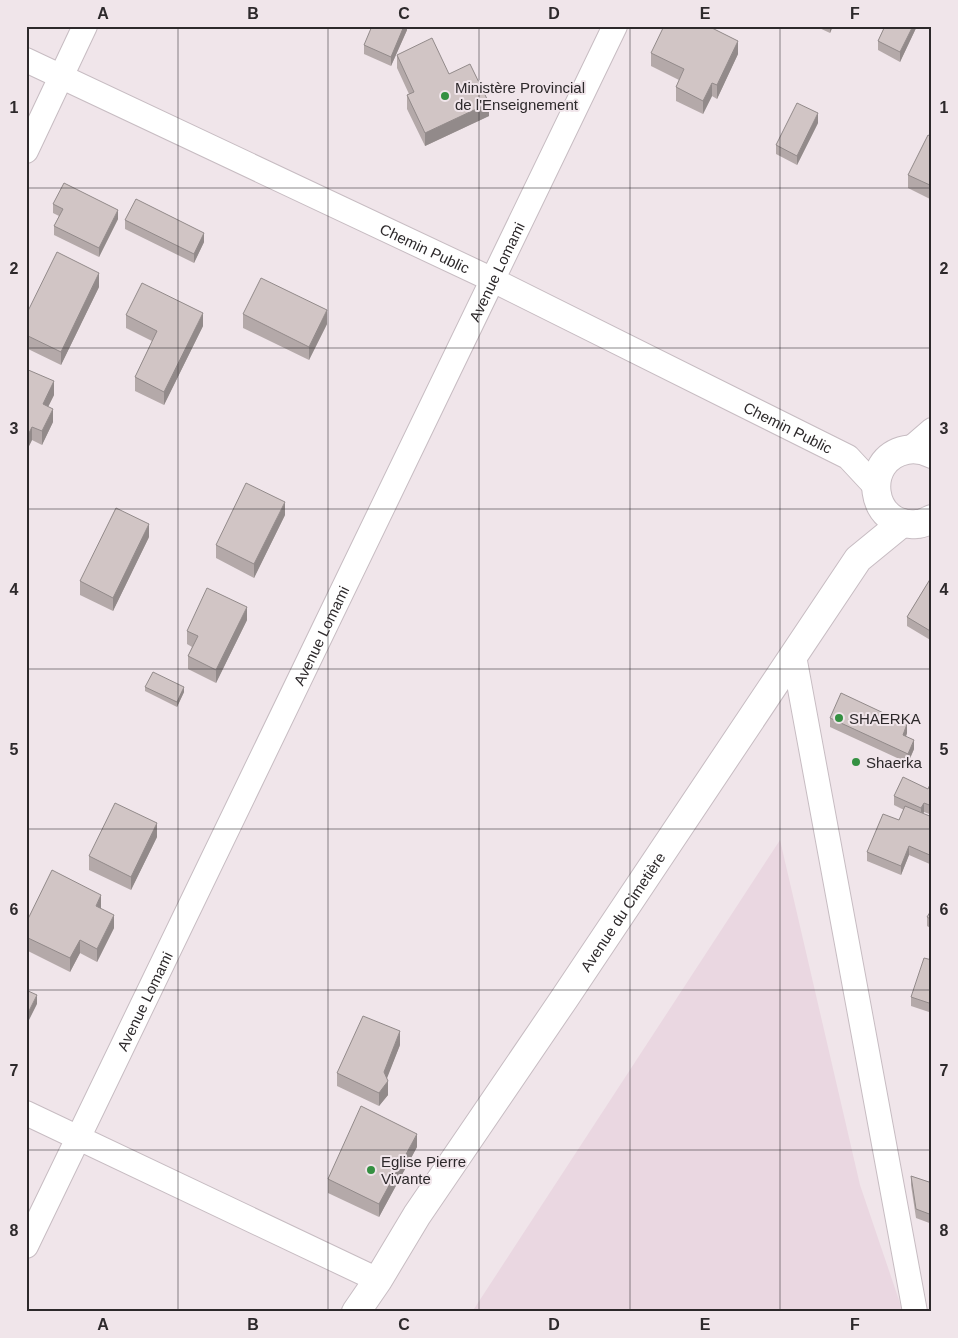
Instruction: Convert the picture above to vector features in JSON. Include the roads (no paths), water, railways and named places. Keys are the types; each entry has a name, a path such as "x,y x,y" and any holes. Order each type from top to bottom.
{"street":[{"path":"26,151 85,26"},
{"name":"Avenue Lomami","path":"26,1246 615,26"},
{"name":"Chemin Public","path":"26,60 492,280 848,457"},
{"path":"858,559 877,494 880,469 911,453 932,430"},
{"path":"848,457 911,453"},
{"path":"848,457 877,494 885,512 893,519 902,523 918,524 932,519"},
{"name":"Avenue du Cimetière","path":"356,1312 378,1280 417,1214 564,999 858,559 902,523"},
{"path":"794,656 915,1312"},
{"path":"26,1113 378,1280"}],"place":[{"name":"Ministère Provincial de l'Enseignement","path":"445,96"},
{"name":"SHAERKA","path":"839,718"},
{"name":"Shaerka","path":"856,762"},
{"name":"Eglise Pierre Vivante","path":"371,1170"}]}
